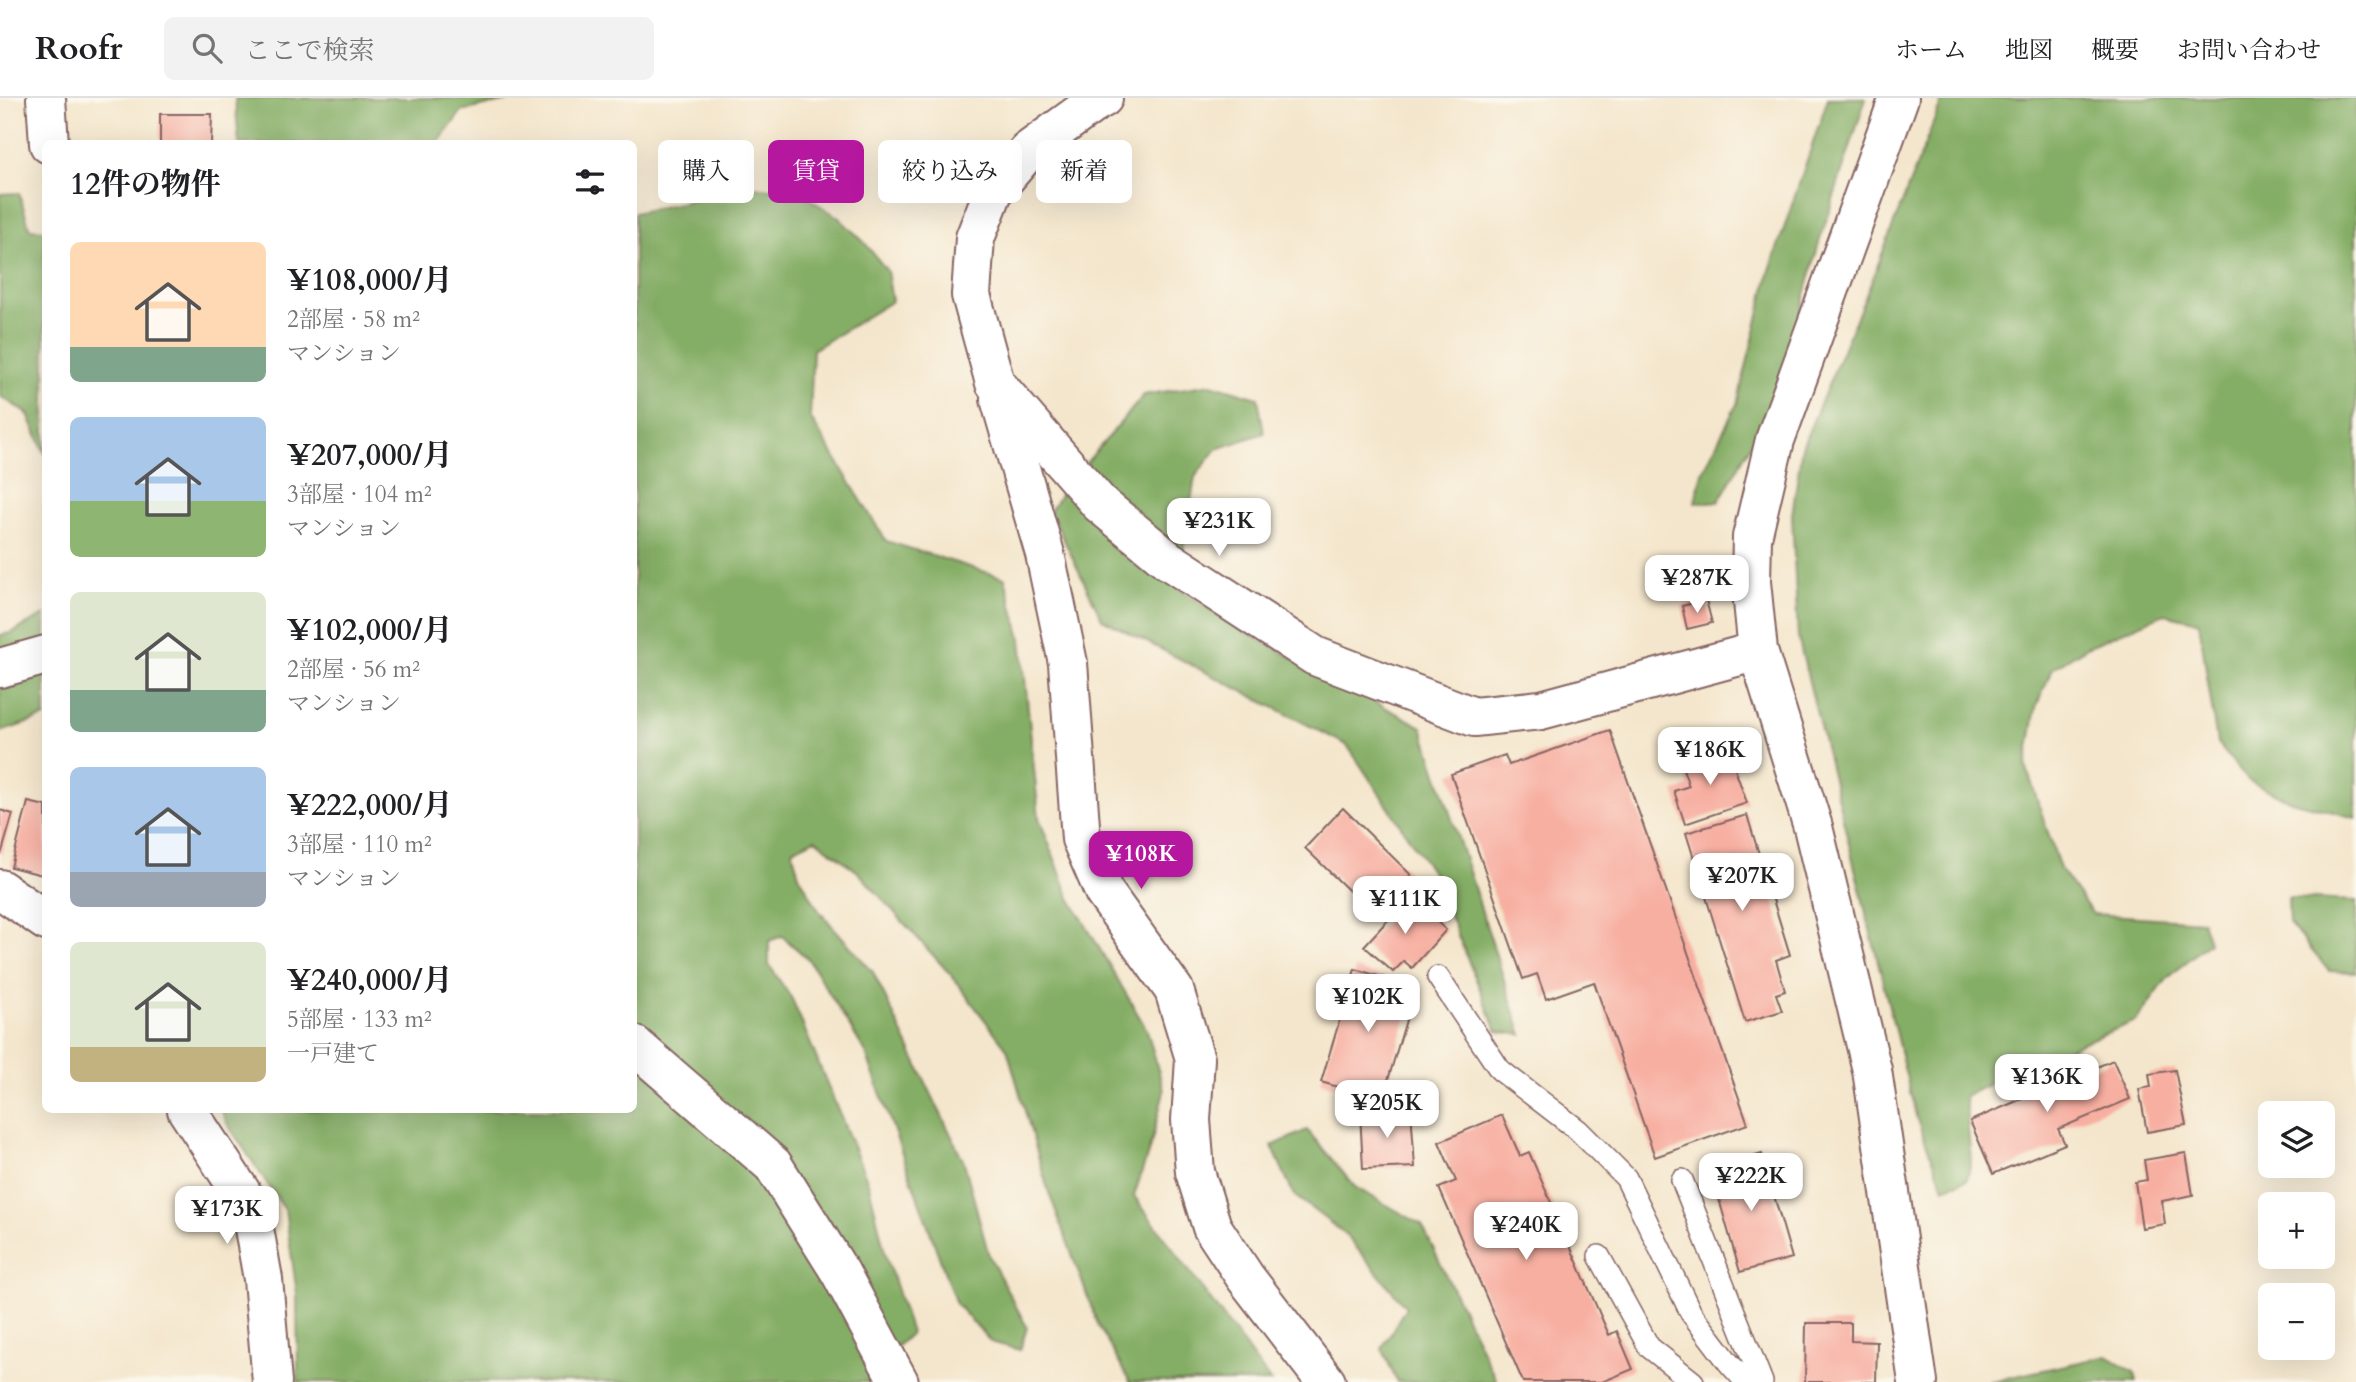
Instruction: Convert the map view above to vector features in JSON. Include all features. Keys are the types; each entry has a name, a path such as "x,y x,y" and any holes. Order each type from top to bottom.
{"street":[{"path":"46,98 49,140"},
{"path":"1103,98 1028,151 993,192 975,238 971,295 1045,554 1068,663 1082,839 1104,892 1174,990 1195,1059 1191,1120 1195,1172 1212,1227 1245,1277 1325,1382"},
{"path":"1899,98 1775,440 1752,537 1751,582 1758,651 1812,827 1872,1070 1918,1382"},
{"path":"995,383 1100,504 1168,560 1315,656 1474,717 1541,710 1758,651"},
{"path":"0,668 42,656"},
{"path":"0,889 42,918"},
{"path":"637,1048 773,1165 840,1272 899,1382"},
{"path":"189,1113 250,1206 263,1279 272,1382"}],"lane":[{"path":"1438,977 1500,1070 1578,1130 1626,1178 1691,1313 1746,1382"},
{"path":"1682,1180 1762,1382"},
{"path":"1599,1256 1649,1347 1693,1382"}],"green space":[{"path":"235,98 522,98 462,111 440,140 239,140"},
{"path":"1828,98 1866,98 1818,246 1793,341 1763,423 1719,501 1695,503 1702,473 1737,404 1770,270"},
{"path":"1943,98 2356,98 2356,818 2291,801 2249,781 2217,743 2199,622 2164,614 2087,647 2052,669 2036,707 2026,766 2060,869 2093,914 2202,921 2209,942 2167,979 2136,1021 2018,1069 1965,1096 1971,1161 1967,1180 1944,1188 1917,1120 1798,637 1792,515 1802,447 1864,300"},
{"path":"754,187 768,189 768,203 816,203 838,217 864,242 887,271 892,301 813,350 810,417 886,541 1005,578 1021,639 1039,818 1070,898 1147,1030 1164,1091 1134,1196 1271,1382 1130,1382 1099,1327 1048,1190 1007,1049 950,974 858,872 815,839 792,850 799,875 819,911 873,972 964,1162 989,1256 1027,1327 1020,1350 991,1342 956,1304 866,1053 808,959 782,936 769,941 769,965 792,999 869,1185 886,1257 911,1333 875,1367 885,1382 298,1382 297,1294 285,1210 222,1113 637,1113 637,212 679,203 754,203"},
{"path":"19,193 30,229 42,230 42,447 28,414 0,396 0,194"},
{"path":"1211,384 1258,398 1264,433 1217,449 1195,477 1177,587 1237,628 1422,727 1522,1035 1497,1031 1433,874 1347,745 1102,619 1050,511 1063,490 1144,395"},
{"path":"42,617 42,718 0,732 0,635 11,633"},
{"path":"2288,898 2356,901 2356,972 2329,971 2289,923"},
{"path":"1307,1130 1355,1187 1422,1225 1497,1382 1397,1382 1382,1348 1406,1307 1345,1234 1294,1195 1272,1146"},
{"path":"2107,1356 2134,1372 2136,1382 1988,1382"}],"building":[{"path":"160,114 212,114 211,140 160,140"},
{"path":"1706,600 1712,623 1687,629 1682,606"},
{"path":"1610,730 1748,1124 1655,1157 1594,982 1546,999 1537,974 1523,979 1451,774 1505,755 1509,765"},
{"path":"1727,747 1747,803 1685,824 1674,791 1689,786 1681,763"},
{"path":"28,802 42,805 42,875 11,867"},
{"path":"1343,808 1411,875 1372,913 1305,848"},
{"path":"0,810 13,814 1,855 0,855"},
{"path":"1747,815 1790,955 1776,960 1785,991 1776,994 1782,1011 1745,1022 1686,833"},
{"path":"1410,896 1446,930 1412,968 1404,961 1393,972 1364,946"},
{"path":"1355,969 1416,987 1382,1100 1321,1082"},
{"path":"2113,1060 2130,1099 2058,1129 2065,1144 1993,1174 1970,1121 2022,1099 2018,1090 2086,1062 2090,1070"},
{"path":"2175,1070 2186,1125 2147,1132 2139,1089 2151,1087 2149,1074"},
{"path":"1411,1110 1415,1167 1363,1169 1360,1112"},
{"path":"1502,1115 1520,1156 1529,1152 1609,1335 1617,1331 1633,1369 1602,1382 1523,1382 1439,1188 1456,1181 1439,1142"},
{"path":"2186,1153 2193,1195 2162,1201 2165,1224 2142,1228 2135,1182 2147,1180 2144,1160"},
{"path":"1762,1154 1792,1258 1740,1272 1710,1168"},
{"path":"1806,1323 1851,1323 1851,1341 1877,1342 1876,1382 1805,1382"}]}
